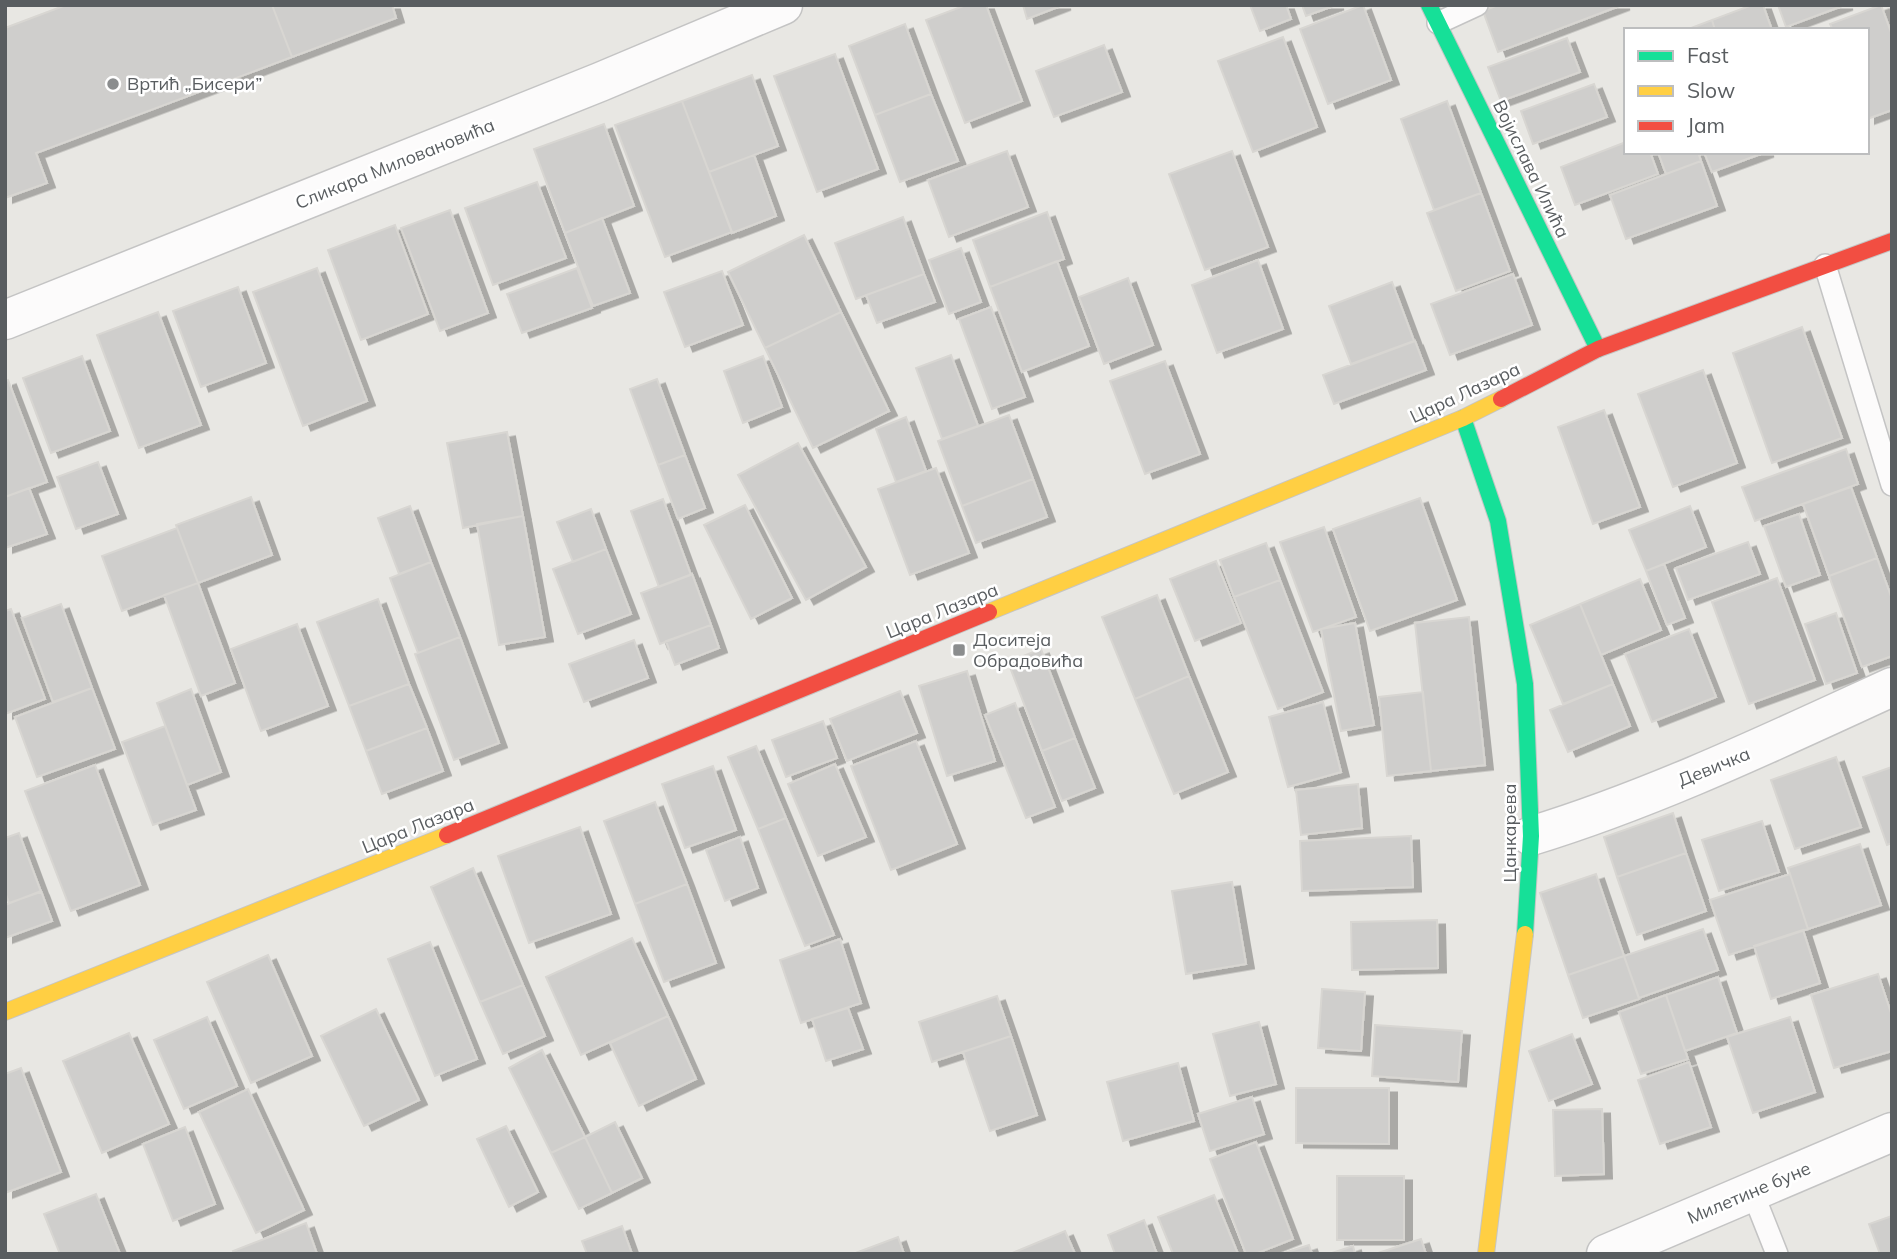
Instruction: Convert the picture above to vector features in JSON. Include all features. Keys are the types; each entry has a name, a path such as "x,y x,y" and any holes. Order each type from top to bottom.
{"main road":[{"name":"Војислава Илића","path":"1433,14 1598,349"},
{"name":"Цара Лазара","path":"5,1012 431,841 1463,418 1598,349 1892,241"},
{"name":"Цанкарева","path":"1463,418 1498,521 1521,657 1525,684 1531,836 1528,910 1486,1254"}],"street":[{"name":"Сликара Миловановића","path":"5,320 574,92 783,5"},
{"name":"Девичка","path":"1531,836 1572,823 1751,752 1892,687"},
{"name":"Милетине буне","path":"1606,1254 1892,1132"}],"lane":[{"path":"1433,14 1477,5"},
{"path":"1825,265 1884,426 1892,485"},
{"path":"1752,1191 1777,1254"}],"building":[{"name":"Вртић „Бисери”","path":"66,5 272,5 292,57 36,153 47,183 5,198 5,28"},
{"path":"272,5 392,5 396,18 292,57"},
{"path":"966,5 986,5 1022,101 965,123 926,20"},
{"path":"1023,5 1063,5 1027,19"},
{"path":"1250,5 1286,5 1291,19 1260,31"},
{"path":"1302,5 1336,5 1306,16"},
{"path":"1363,5 1391,80 1328,104 1300,29"},
{"path":"1498,5 1622,5 1498,52 1483,11"},
{"path":"1752,5 1763,5 1771,28 1714,28 1712,20"},
{"path":"1778,5 1845,5 1786,27"},
{"path":"1881,5 1892,35 1892,110 1869,118 1869,28 1832,28 1830,24"},
{"path":"1712,20 1714,28 1691,28"},
{"path":"905,24 931,94 875,115 849,46"},
{"path":"1283,37 1317,127 1253,152 1218,61"},
{"path":"1567,38 1580,72 1501,101 1488,67"},
{"path":"1104,45 1122,92 1054,117 1036,71"},
{"path":"835,54 878,169 817,192 774,76"},
{"path":"752,75 778,146 709,172 682,101"},
{"path":"1594,84 1607,117 1533,144 1521,111"},
{"path":"931,94 958,161 900,182 875,115"},
{"path":"682,101 732,232 665,257 615,125"},
{"path":"1447,101 1481,193 1434,210 1401,119"},
{"path":"604,124 634,206 565,233 534,149"},
{"path":"1624,143 1624,154 1651,154 1658,174 1575,205 1561,167"},
{"path":"1007,151 1028,207 949,237 928,180"},
{"path":"1232,151 1268,247 1205,270 1169,174"},
{"path":"1659,154 1699,154 1701,161 1666,174"},
{"path":"1705,154 1761,154 1712,172"},
{"path":"754,155 776,216 732,233 709,172"},
{"path":"1701,161 1717,206 1626,239 1610,195"},
{"path":"537,182 566,258 493,285 465,208"},
{"path":"1481,193 1510,271 1456,291 1427,213"},
{"path":"450,210 488,313 440,331 401,228"},
{"path":"1047,212 1064,259 990,287 973,240"},
{"path":"903,217 924,274 856,299 835,243"},
{"path":"602,218 630,293 593,306 565,233"},
{"path":"395,225 428,314 361,340 328,250"},
{"path":"804,235 841,312 765,348 728,272"},
{"path":"961,248 981,302 949,314 929,260"},
{"path":"1258,260 1283,329 1217,353 1192,285"},
{"path":"1057,261 1089,346 1022,372 990,287"},
{"path":"317,268 367,401 303,426 253,292"},
{"path":"577,268 592,308 522,333 507,294"},
{"path":"722,271 743,325 685,347 664,292"},
{"path":"924,274 935,302 877,323 866,295"},
{"path":"1513,274 1532,325 1450,355 1431,304"},
{"path":"1128,278 1153,345 1104,364 1079,297"},
{"path":"1392,282 1414,341 1351,364 1329,306"},
{"path":"238,287 266,363 201,387 173,311"},
{"path":"991,307 1025,397 992,409 959,319"},
{"path":"158,312 201,425 139,448 97,335"},
{"path":"841,312 889,411 813,448 765,348"},
{"path":"1802,327 1842,438 1772,463 1733,353"},
{"path":"1415,341 1426,370 1334,404 1323,375"},
{"path":"951,355 978,426 942,439 916,368"},
{"path":"82,356 110,431 51,453 23,378"},
{"path":"763,356 782,407 743,423 724,371"},
{"path":"1165,361 1200,454 1145,474 1110,381"},
{"path":"1703,370 1737,463 1673,487 1638,394"},
{"path":"657,379 685,455 658,465 630,389"},
{"path":"8,380 47,482 5,497 5,381"},
{"path":"1604,410 1640,507 1593,524 1558,427"},
{"path":"1009,415 1033,479 962,506 938,441"},
{"path":"906,417 926,471 896,482 876,429"},
{"path":"507,432 523,516 463,528 447,443"},
{"path":"798,443 866,567 806,600 738,475"},
{"path":"1846,449 1858,484 1755,521 1742,487"},
{"path":"685,455 705,508 678,519 658,465"},
{"path":"98,462 118,514 76,529 57,477"},
{"path":"936,468 969,553 910,575 878,489"},
{"path":"1033,479 1047,517 976,543 962,506"},
{"path":"1851,487 1877,558 1829,576 1803,504"},
{"path":"29,488 47,534 5,548 5,497"},
{"path":"251,497 272,555 198,583 176,525"},
{"path":"1420,498 1457,600 1370,631 1333,529"},
{"path":"663,499 691,575 659,587 631,511"},
{"path":"745,505 792,598 751,619 704,525"},
{"path":"410,506 431,562 399,574 378,518"},
{"path":"1690,506 1706,547 1646,571 1629,530"},
{"path":"591,509 606,549 573,562 557,522"},
{"path":"1799,514 1820,575 1786,587 1764,526"},
{"path":"523,516 545,637 499,645 477,524"},
{"path":"1324,527 1356,617 1313,632 1280,542"},
{"path":"177,528 198,583 122,611 102,556"},
{"path":"1748,542 1760,574 1688,600 1676,568"},
{"path":"1266,543 1280,580 1234,597 1220,560"},
{"path":"606,549 631,614 578,634 553,569"},
{"path":"1877,558 1892,599 1892,656 1862,667 1829,576"},
{"path":"1216,561 1241,623 1195,641 1170,579"},
{"path":"431,562 460,637 418,653 390,578"},
{"path":"1664,564 1685,618 1667,625 1646,571"},
{"path":"692,574 711,625 660,644 641,593"},
{"path":"1777,578 1815,680 1749,704 1712,602"},
{"path":"1640,579 1661,630 1601,655 1580,604"},
{"path":"1280,580 1323,692 1278,709 1234,597"},
{"path":"198,583 235,683 201,696 164,595"},
{"path":"1157,595 1189,676 1135,699 1102,617"},
{"path":"378,599 409,684 349,706 317,622"},
{"path":"61,604 92,688 53,702 22,618"},
{"path":"1580,604 1613,684 1563,704 1530,625"},
{"path":"11,609 45,699 5,714 5,611"},
{"path":"1836,613 1857,673 1826,684 1805,624"},
{"path":"1469,617 1485,765 1431,771 1415,623"},
{"path":"1355,623 1374,725 1341,731 1321,629"},
{"path":"297,624 328,706 261,731 231,649"},
{"path":"711,625 719,648 675,665 666,641"},
{"path":"1689,629 1716,697 1652,722 1625,654"},
{"path":"460,637 499,743 454,760 415,654"},
{"path":"634,640 648,678 584,702 569,664"},
{"path":"1041,649 1075,738 1042,751 1008,662"},
{"path":"967,671 995,761 947,776 919,686"},
{"path":"1189,676 1228,772 1174,794 1135,699"},
{"path":"409,684 427,728 366,751 349,706"},
{"path":"1613,684 1630,726 1568,752 1550,710"},
{"path":"92,688 115,749 37,777 15,717"},
{"path":"191,689 221,772 187,785 157,703"},
{"path":"900,691 917,733 847,761 830,719"},
{"path":"1423,692 1431,771 1387,776 1379,697"},
{"path":"1323,702 1341,772 1288,787 1269,717"},
{"path":"1015,703 1055,807 1026,818 985,715"},
{"path":"823,721 837,758 786,777 772,740"},
{"path":"165,726 196,810 153,825 122,742"},
{"path":"427,728 443,771 382,794 366,751"},
{"path":"1075,738 1095,788 1062,801 1042,751"},
{"path":"916,741 957,844 891,870 851,766"},
{"path":"756,746 786,818 758,829 728,757"},
{"path":"1836,757 1861,827 1795,849 1771,780"},
{"path":"835,764 866,837 818,856 788,784"},
{"path":"95,765 140,885 71,911 25,791"},
{"path":"713,766 736,830 685,848 662,784"},
{"path":"1892,767 1892,843 1887,845 1863,777"},
{"path":"1358,784 1362,828 1301,835 1296,790"},
{"path":"655,802 687,884 635,904 604,821"},
{"path":"1673,813 1686,853 1617,877 1604,837"},
{"path":"786,818 834,935 805,946 758,829"},
{"path":"1762,821 1779,872 1719,891 1702,840"},
{"path":"580,827 611,914 529,943 498,856"},
{"path":"19,833 41,892 9,903 5,892 5,838"},
{"path":"1411,836 1413,887 1302,891 1300,841"},
{"path":"740,837 758,888 725,901 706,850"},
{"path":"1860,844 1881,905 1808,929 1788,868"},
{"path":"1686,853 1706,911 1637,935 1617,877"},
{"path":"473,868 523,985 480,1002 431,887"},
{"path":"1596,874 1624,956 1568,975 1540,893"},
{"path":"1790,874 1808,929 1729,955 1710,900"},
{"path":"1232,882 1246,964 1186,974 1172,891"},
{"path":"687,884 716,963 664,982 635,904"},
{"path":"41,891 52,921 5,938 5,905"},
{"path":"1437,920 1438,968 1352,970 1351,922"},
{"path":"1703,929 1718,970 1639,998 1624,956"},
{"path":"1803,930 1820,983 1771,999 1754,946"},
{"path":"632,938 668,1016 581,1055 546,977"},
{"path":"840,939 861,1003 801,1023 780,960"},
{"path":"430,942 477,1059 435,1076 388,959"},
{"path":"268,955 312,1056 251,1083 207,982"},
{"path":"1624,956 1639,999 1583,1018 1568,975"},
{"path":"1878,974 1892,1016 1892,1051 1834,1068 1811,995"},
{"path":"1718,977 1737,1033 1685,1051 1666,995"},
{"path":"523,985 545,1036 503,1054 480,1002"},
{"path":"1322,989 1365,992 1361,1051 1318,1048"},
{"path":"1666,995 1688,1059 1641,1074 1619,1012"},
{"path":"997,996 1011,1036 932,1062 919,1022"},
{"path":"848,1008 863,1049 826,1061 812,1019"},
{"path":"376,1009 419,1100 364,1126 321,1036"},
{"path":"668,1016 696,1079 639,1106 610,1043"},
{"path":"207,1017 237,1086 184,1109 154,1040"},
{"path":"1790,1017 1815,1092 1753,1113 1727,1037"},
{"path":"1259,1022 1276,1084 1230,1096 1213,1034"},
{"path":"1375,1025 1462,1031 1458,1082 1372,1076"},
{"path":"129,1033 169,1124 102,1153 63,1061"},
{"path":"1572,1034 1592,1084 1549,1101 1529,1051"},
{"path":"1011,1036 1037,1115 990,1131 963,1052"},
{"path":"542,1050 585,1137 551,1153 509,1068"},
{"path":"1689,1062 1711,1127 1660,1144 1638,1080"},
{"path":"1178,1063 1194,1121 1123,1141 1107,1082"},
{"path":"21,1068 61,1172 5,1193 5,1074"},
{"path":"1296,1088 1389,1088 1389,1144 1296,1143"},
{"path":"248,1089 304,1210 256,1233 199,1112"},
{"path":"1252,1097 1264,1134 1210,1151 1198,1114"},
{"path":"1602,1109 1604,1174 1555,1176 1553,1110"},
{"path":"615,1122 642,1178 612,1193 585,1137"},
{"path":"506,1126 538,1192 509,1207 477,1139"},
{"path":"185,1127 215,1204 173,1221 143,1144"},
{"path":"585,1137 612,1193 579,1209 551,1153"},
{"path":"1256,1142 1293,1239 1255,1254 1246,1254 1210,1159"},
{"path":"1337,1176 1404,1176 1404,1240 1337,1240"},
{"path":"96,1194 120,1254 60,1254 44,1214"},
{"path":"1214,1195 1238,1254 1173,1254 1158,1217"},
{"path":"1892,1216 1892,1254 1880,1254 1869,1224"},
{"path":"1144,1220 1157,1254 1115,1254 1108,1235"},
{"path":"306,1223 317,1254 234,1254 233,1251"},
{"path":"622,1226 632,1254 587,1254 582,1241"},
{"path":"1065,1231 1075,1254 1010,1254"},
{"path":"898,1237 904,1254 853,1254"},
{"path":"1421,1239 1426,1254 1375,1254"},
{"path":"1309,1245 1312,1254 1281,1254"},
{"path":"1353,1246 1355,1254 1329,1254"}],"traffic: fast":[{"path":"1429,5 1598,349"},
{"path":"1463,418 1498,521 1525,684 1531,836 1525,934"}],"traffic: slow":[{"path":"989,612 1463,418 1501,399"},
{"path":"5,1012 447,835"},
{"path":"1486,1254 1525,934"}],"traffic: jam":[{"path":"1501,399 1598,349 1892,241"},
{"path":"447,835 989,612"}],"place":[{"name":"Вртић „Бисери”","path":"113,84"},
{"name":"Доситеја Обрадовића","path":"959,650"}]}
